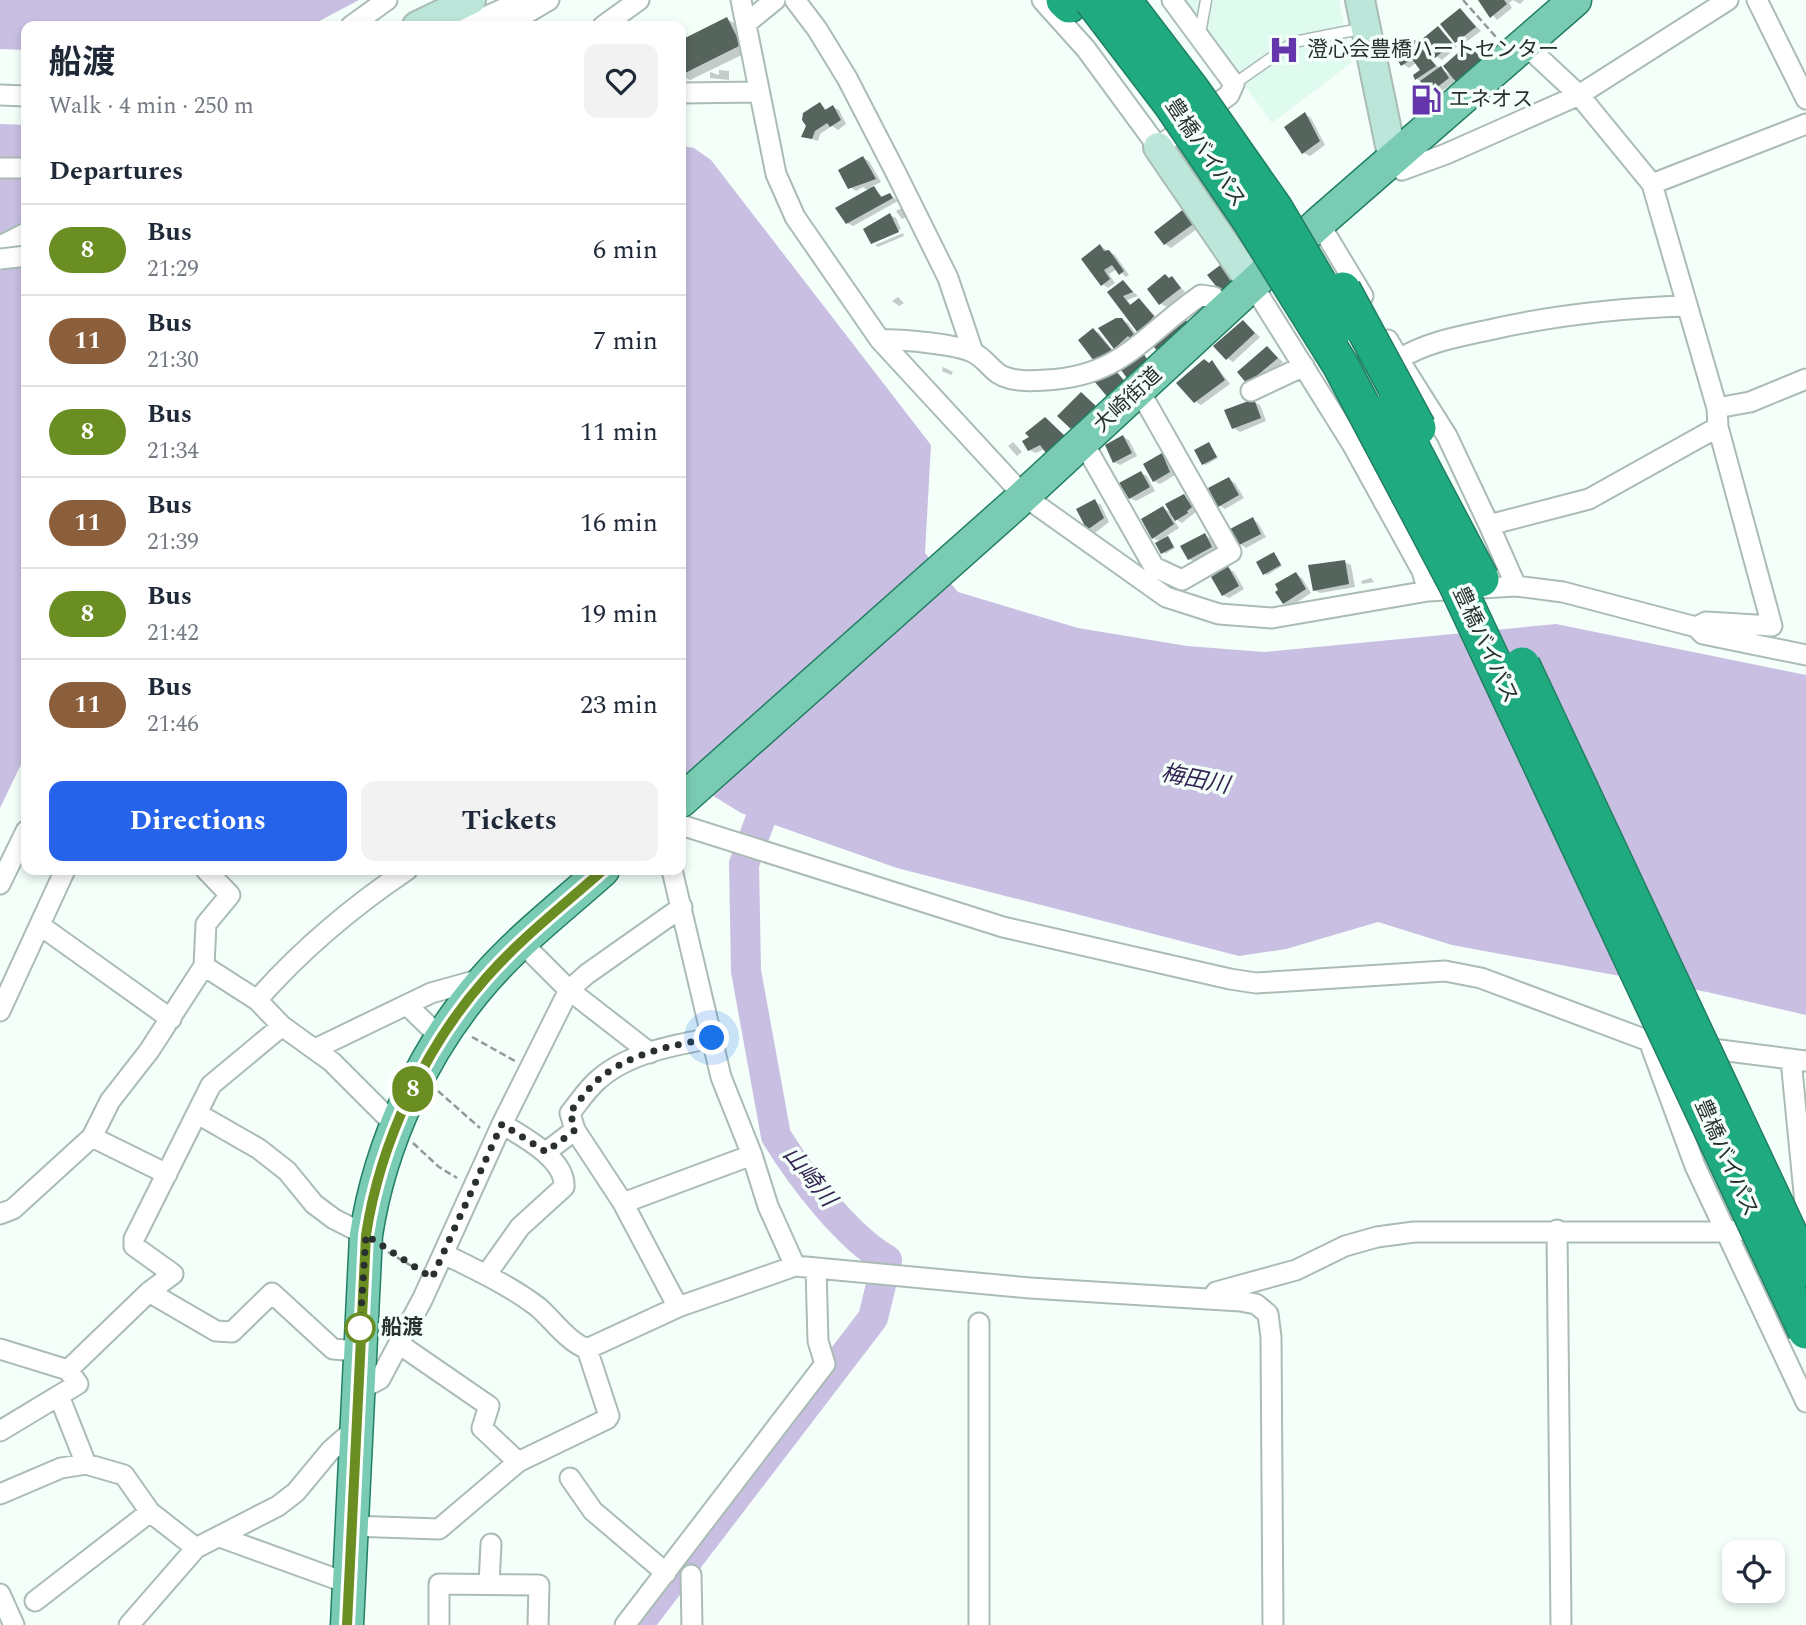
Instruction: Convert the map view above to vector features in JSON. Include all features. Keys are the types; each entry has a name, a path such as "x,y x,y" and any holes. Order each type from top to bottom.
{"highway":[{"name":"豊橋バイパス","path":"1123,0 1191,89 1275,209 1360,353 1424,496 1474,621 1806,1331"},
{"path":"1147,0 1283,193 1338,281 1416,422 1424,496"},
{"path":"1067,1 1146,110 1363,437 1424,496"},
{"name":"豊橋バイパス","path":"1424,496 1481,578 1806,1269"}],"main road":[{"name":"大崎街道","path":"686,796 1019,500 1319,223 1574,0"},
{"path":"347,1625 358,1351 366,1235 369,1212 396,1126 421,1074 486,978 597,875"}],"street":[{"path":"358,21 387,0"},
{"path":"427,21 471,0"},
{"path":"476,21 523,0"},
{"path":"513,21 549,0"},
{"path":"610,21 639,0"},
{"path":"741,0 748,22 758,92 776,174 795,217 880,340 1019,500 1166,597 1219,614 1272,618 1428,591 1516,586 1563,593 1696,626 1703,634 1806,655"},
{"path":"748,22 775,0"},
{"path":"795,0 817,29 847,78 896,173 948,278 973,352"},
{"path":"1158,147 1228,95 1234,84 1172,0"},
{"path":"1360,0 1393,160 1402,170 1579,95 1728,0"},
{"path":"1757,0 1806,99"},
{"path":"1067,1 1086,49 1158,147 1252,284 1353,444 1422,571 1428,591"},
{"path":"1521,49 1535,54 1579,95 1652,184 1671,242 1772,626 1706,622 1696,626"},
{"path":"686,93 758,92"},
{"path":"0,95 21,96"},
{"path":"1652,184 1806,124"},
{"path":"0,168 21,168"},
{"path":"1319,223 1398,359 1447,436 1516,586"},
{"path":"0,246 21,236"},
{"path":"0,265 21,254"},
{"path":"0,259 21,257"},
{"path":"880,340 900,339 973,352 1007,378 1029,381 1077,378 1115,362 1201,295 1214,296 1224,310"},
{"path":"1398,359 1424,344 1553,316 1617,308 1686,306"},
{"path":"1251,391 1304,366"},
{"path":"1489,524 1589,499 1718,417 1806,379"},
{"path":"1083,442 1154,567 1182,580 1231,552 1139,390"},
{"path":"686,827 1003,927 1230,979 1256,983 1445,971 1481,978 1649,1041 1799,1061 1806,1213"},
{"path":"0,884 21,841"},
{"path":"0,1012 63,875"},
{"path":"0,1214 13,1209 92,1138 110,1101 171,1019 204,966 206,924 230,895 211,875"},
{"path":"257,1000 288,966 328,930 400,875"},
{"path":"673,875 721,1077 752,1155 768,1206 795,1266"},
{"path":"357,1391 380,1379 444,1254 499,1131 569,990 587,974 682,907"},
{"path":"41,926 171,1019"},
{"path":"521,943 569,990 650,1054"},
{"path":"204,966 257,1000 282,1026 315,1049 396,1126"},
{"path":"315,1049 431,993 486,978"},
{"path":"408,1006 447,1032"},
{"path":"68,1370 149,1292 173,1274 141,1253 134,1246 135,1238 211,1084 282,1026"},
{"path":"678,1307 623,1203 575,1130 570,1112 598,1080 624,1063 712,1038"},
{"path":"1649,1041 1695,1166 1806,1402"},
{"path":"198,1114 259,1149 287,1171 314,1204 334,1219 366,1235"},
{"path":"546,1152 575,1130"},
{"path":"485,1275 520,1227 564,1187 564,1181 546,1152 499,1131"},
{"path":"92,1138 167,1174"},
{"path":"623,1203 752,1155"},
{"path":"1190,1298 1256,1283 1296,1270 1345,1246 1377,1237 1414,1232 1724,1232 1806,1223"},
{"path":"1557,1230 1561,1625"},
{"path":"444,1254 511,1288 539,1308 575,1344 587,1349 678,1307 795,1266 1256,1304 1268,1314 1271,1326 1273,1625"},
{"path":"625,1625 825,1364 818,1340 816,1268"},
{"path":"149,1292 216,1331 232,1332 272,1293 333,1349 358,1351"},
{"path":"979,1323 979,1625"},
{"path":"399,1343 489,1406 482,1428 518,1462"},
{"path":"0,1349 68,1370 78,1384 0,1432"},
{"path":"350,1526 439,1529 518,1462 607,1419 609,1416 587,1349"},
{"path":"59,1396 86,1464"},
{"path":"130,1625 196,1548 278,1506 296,1492 330,1451 355,1429"},
{"path":"0,1494 61,1468 86,1464 124,1475 150,1512 196,1548"},
{"path":"570,1478 593,1511 666,1573"},
{"path":"36,1601 150,1512"},
{"path":"220,1537 347,1583"},
{"path":"489,1584 491,1544"},
{"path":"691,1575 692,1625"},
{"path":"439,1625 439,1584 539,1585 538,1625"},
{"path":"0,1594 14,1625"}],"lane":[{"path":"1199,37 1206,0"},
{"path":"1234,84 1294,42 1365,28"}],"path":[{"path":"1463,0 1492,33 1503,42 1521,49"},
{"path":"447,1032 529,1069"},
{"path":"421,1074 461,1113 499,1131"},
{"path":"396,1126 439,1167 473,1188"},
{"path":"366,1235 432,1278"}],"shaded area":[{"name":"澄心会豊橋ハートセンター","path":"1182,0 1339,0 1351,63 1272,123"}],"water":[{"path":"0,0 359,0 319,21 21,21 21,50 0,49"},
{"path":"0,124 21,125 21,764 0,808"},
{"name":"梅田川","path":"686,147 694,148 711,160 931,445 925,553 958,592 1078,628 1187,646 1264,652 1556,624 1806,675 1806,1015 1707,992 1452,945 1378,922 1286,949 1239,956 897,868 741,813 686,779"}],"building":[{"path":"1478,0 1504,0 1507,4 1490,18"},
{"path":"1460,8 1476,27 1455,43 1440,24"},
{"path":"727,17 741,45 686,72 686,38"},
{"path":"1438,26 1452,43 1435,58 1421,40"},
{"path":"1415,40 1436,66 1415,80 1413,75 1420,70 1412,59 1401,66 1394,54"},
{"path":"1468,44 1482,59 1474,66 1477,71 1456,82 1443,66"},
{"path":"1441,66 1449,78 1432,91 1425,88 1420,81"},
{"path":"820,102 825,110 833,105 841,120 830,127 827,123 815,131 812,139 801,137 806,126 802,120 803,113"},
{"path":"1305,112 1320,141 1302,154 1284,127"},
{"path":"863,156 876,179 848,189 838,170"},
{"path":"874,186 881,197 890,193 893,198 846,224 835,208"},
{"path":"1185,208 1196,222 1164,245 1154,232"},
{"path":"890,213 899,232 871,244 863,229"},
{"path":"1100,244 1104,251 1109,250 1124,271 1119,275 1112,265 1104,270 1110,279 1101,286 1081,259"},
{"path":"1227,260 1237,281 1220,291 1207,275"},
{"path":"1165,274 1169,278 1172,276 1181,288 1159,305 1147,289"},
{"path":"1123,280 1133,292 1123,296 1130,305 1139,298 1154,316 1148,324 1151,328 1141,337 1107,292"},
{"path":"1116,318 1122,318 1138,340 1134,342 1128,336 1114,349 1098,328"},
{"path":"1185,319 1192,328 1161,355 1153,346"},
{"path":"1243,320 1255,333 1226,360 1213,346"},
{"path":"1093,328 1116,355 1094,361 1078,340"},
{"path":"1267,346 1278,358 1247,384 1237,372"},
{"path":"1143,353 1151,365 1130,382 1121,370"},
{"path":"1204,359 1209,363 1212,360 1225,380 1194,403 1176,383"},
{"path":"1116,371 1128,385 1110,400 1094,381"},
{"path":"1081,392 1096,406 1072,430 1057,416"},
{"path":"1254,399 1261,418 1232,429 1224,410"},
{"path":"1045,417 1066,437 1046,453 1040,445 1028,451 1022,441 1029,437 1025,433"},
{"path":"1123,435 1132,453 1113,463 1105,445"},
{"path":"1209,442 1217,457 1202,465 1194,450"},
{"path":"1162,453 1170,472 1153,482 1143,464"},
{"path":"1141,471 1150,487 1129,499 1119,483"},
{"path":"1229,477 1239,495 1218,507 1208,488"},
{"path":"1184,494 1192,507 1175,521 1165,504"},
{"path":"1095,499 1104,518 1087,530 1076,509"},
{"path":"1163,506 1174,524 1152,539 1141,519"},
{"path":"1253,517 1261,534 1239,545 1230,529"},
{"path":"1205,533 1212,547 1188,560 1180,546"},
{"path":"1168,536 1174,547 1161,554 1155,543"},
{"path":"1274,552 1281,565 1263,575 1256,562"},
{"path":"1345,560 1349,584 1313,591 1308,565"},
{"path":"1228,566 1239,586 1222,596 1211,577"},
{"path":"1296,572 1306,589 1283,604 1275,592 1278,590 1275,584"}],"waterway":[{"name":"山崎川","path":"638,1625 873,1318 887,1260 856,1236 826,1205 776,1136 746,971 744,864 773,785"}],"bus line":[{"name":"8","path":"347,1625 358,1351 366,1235 369,1212 396,1126 421,1074 463,1006 521,943 597,875"}],"place":[{"name":"澄心会豊橋ハートセンター","path":"1284,50"},
{"name":"エネオス","path":"1426,100"},
{"name":"船渡","path":"360,1328"}],"route":[{"path":"360,1328 366,1235 379,1246 432,1278 502,1124 546,1152 575,1130 570,1112 598,1080 624,1063 659,1050 712,1038"}]}
